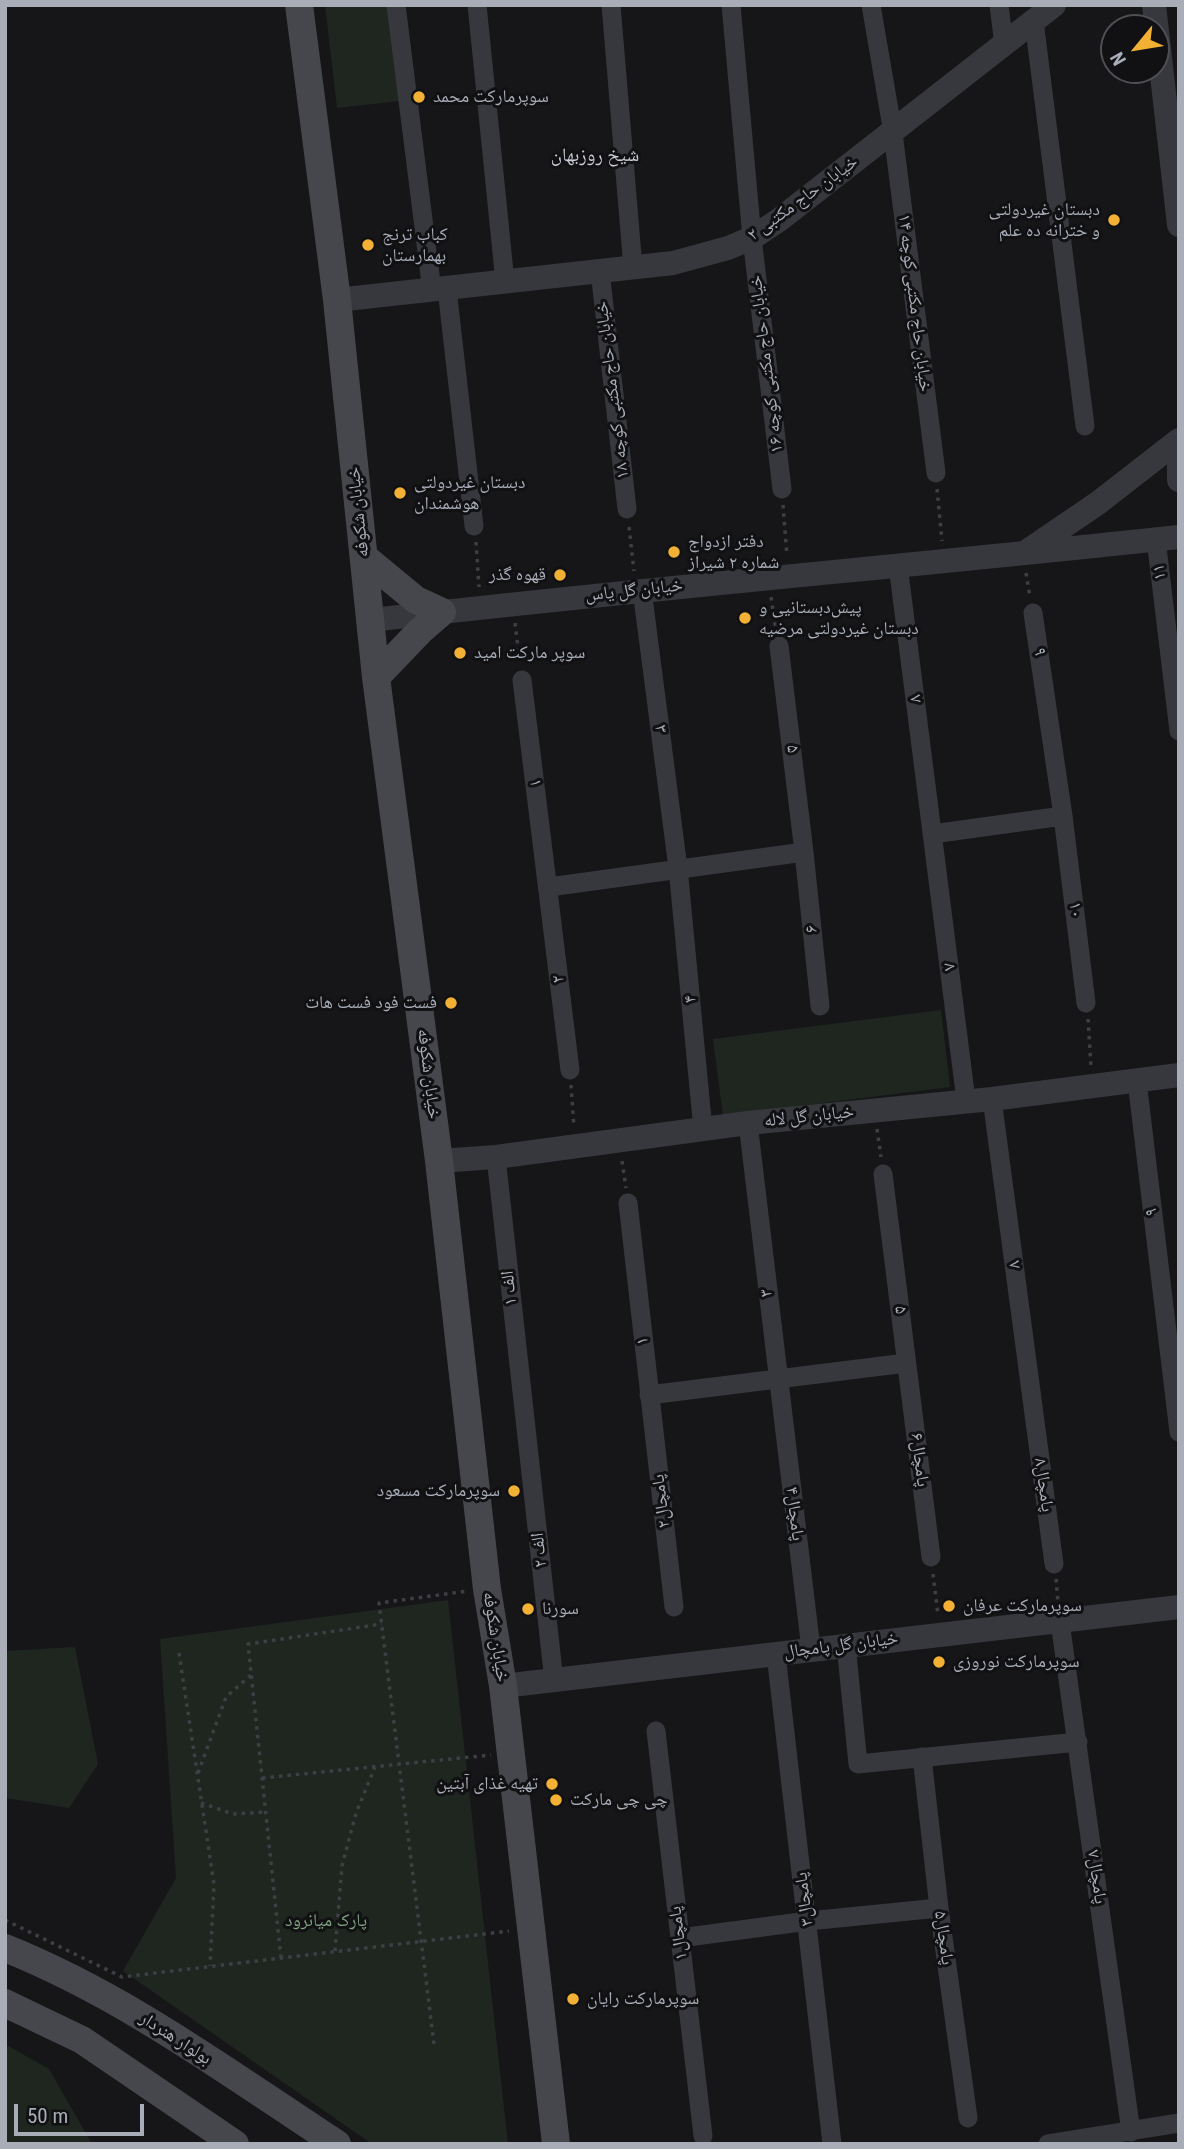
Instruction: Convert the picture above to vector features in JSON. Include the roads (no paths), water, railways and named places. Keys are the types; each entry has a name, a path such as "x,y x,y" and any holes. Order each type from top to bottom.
{"main road":[{"name":"خیابان شکوفه","path":"299,5 337,300 376,677 439,1161 487,1589 503,1686 556,2144"},
{"path":"364,557 416,600 442,612 376,677"},
{"name":"بولوار هنردار","path":"5,1948 45,1964 107,1995 337,2144"},
{"path":"5,2003 82,2040 235,2144"}],"street":[{"path":"397,5 474,526"},
{"path":"477,5 505,282"},
{"path":"611,5 634,268"},
{"name":"خیابان حاج مکتبی کوچه ۱۶","path":"732,5 752,238 782,489"},
{"name":"خیابان حاج مکتبی کوچه ۱۴","path":"871,5 893,133 936,473"},
{"path":"999,5 1004,45"},
{"name":"خیابان حاج مکتبی ۲","path":"337,300 673,263 728,248 752,238 779,220 1054,5"},
{"path":"1154,5 1179,225"},
{"path":"1034,22 1086,426"},
{"name":"خیابان حاج مکتبی کوچه ۱۸","path":"600,271 627,509"},
{"name":"خیابان گل یاس","path":"1022,554 1098,503 1179,440"},
{"path":"1179,452 1179,480"},
{"name":"خیابان گل یاس","path":"372,620 481,606 1167,538"},
{"name":"۱۱","path":"1167,538 1179,731"},
{"name":"۷","path":"898,565 932,834"},
{"name":"۳","path":"639,591 678,868"},
{"name":"۹","path":"1033,613 1063,816"},
{"name":"۵","path":"779,646 804,852"},
{"name":"۱","path":"522,680 549,887"},
{"path":"932,834 1063,816"},
{"name":"۱۰","path":"1063,816 1086,1003"},
{"name":"۸","path":"932,834 966,1100"},
{"path":"549,887 804,852"},
{"name":"۶","path":"804,852 820,1006"},
{"name":"۴","path":"678,868 703,1130"},
{"name":"۲","path":"549,887 570,1070"},
{"name":"خیابان گل لاله","path":"439,1161 496,1157 748,1123 992,1099 1179,1075"},
{"name":"۹","path":"1137,1081 1179,1432"},
{"name":"۷","path":"992,1099 1025,1348"},
{"name":"۳","path":"748,1123 777,1379"},
{"name":"۱ الف","path":"496,1157 525,1419"},
{"name":"۵","path":"883,1174 906,1363"},
{"name":"۱","path":"628,1203 649,1395"},
{"name":"پامچال۸","path":"1025,1348 1054,1564"},
{"path":"649,1395 906,1363"},
{"name":"پامچال۶","path":"906,1363 931,1558"},
{"name":"پامچال۴","path":"777,1379 811,1649"},
{"name":"پامچال۲","path":"649,1395 674,1607"},
{"name":"۲ الف","path":"525,1419 554,1681"},
{"name":"خیابان گل پامچال","path":"503,1686 1179,1607"},
{"name":"پامچال۷","path":"1060,1622 1131,2132"},
{"path":"846,1645 858,1764 1077,1742"},
{"name":"پامچال۳","path":"776,1654 832,2144"},
{"name":"پامچال۱","path":"656,1731 703,2136"},
{"name":"پامچال۵","path":"922,1757 939,1908 968,2118"},
{"path":"680,1938 808,1921 939,1908"},
{"path":"1048,2144 1179,2123"}],"place":[{"name":"سوپرمارکت محمد","path":"419,97"},
{"name":"دبستان غیردولتی و خترانه ده علم","path":"1114,220"},
{"name":"کباب ترنج بهمارستان","path":"368,245"},
{"name":"دبستان غیردولتی هوشمندان","path":"400,493"},
{"name":"دفتر ازدواج شماره ۲ شیراز","path":"674,552"},
{"name":"قهوه گذر","path":"560,575"},
{"name":"پیش‌دبستانیی و دبستان غیردولتی مرضیه","path":"745,618"},
{"name":"سوپر مارکت امید","path":"460,653"},
{"name":"فست فود فست هات","path":"451,1003"},
{"name":"سوپرمارکت مسعود","path":"514,1491"},
{"name":"سوپرمارکت عرفان","path":"949,1606"},
{"name":"سورنا","path":"528,1609"},
{"name":"سوپرمارکت نوروزی","path":"939,1662"},
{"name":"تهیه غذای آبتین","path":"552,1784"},
{"name":"چی چی مارکت","path":"556,1800"},
{"name":"سوپرمارکت رایان","path":"573,1999"}],"district":[{"name":"شیخ روزبهان","path":"595,156"}],"park label":[{"name":"پارک میانرود","path":"326,1921"}]}
